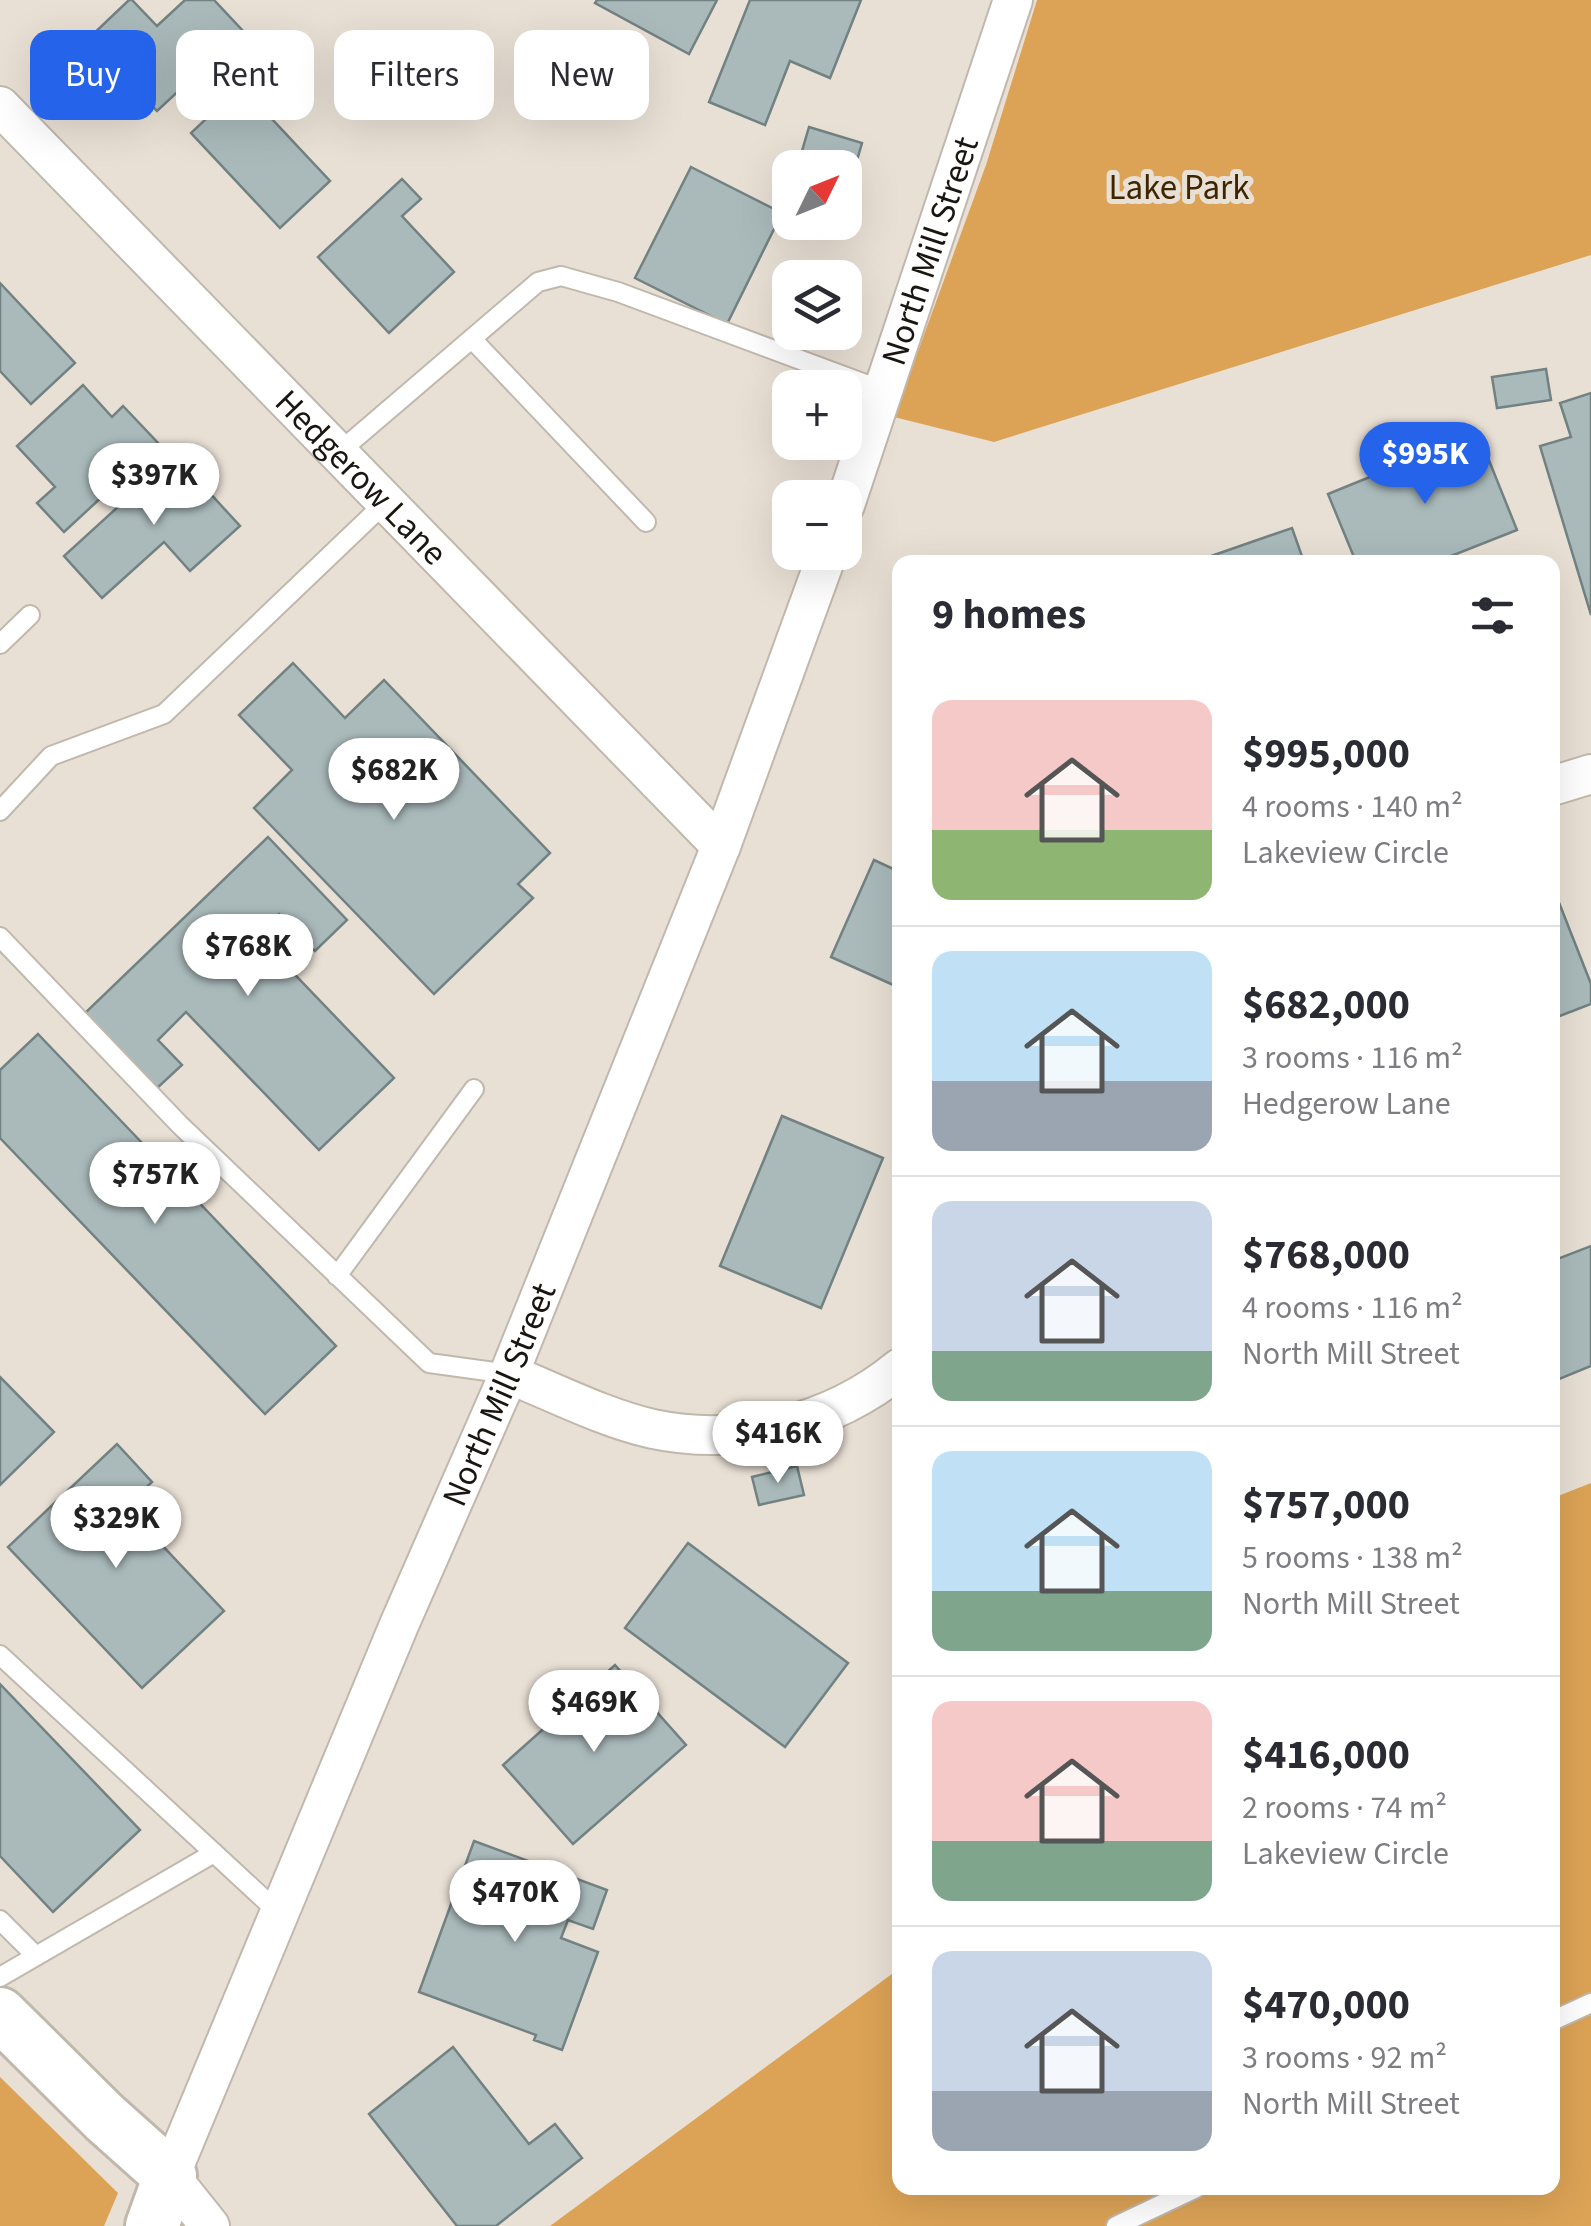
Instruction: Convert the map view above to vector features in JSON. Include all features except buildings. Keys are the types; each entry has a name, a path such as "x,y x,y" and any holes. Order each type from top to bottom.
{"main road":[{"path":"0,2014 170,2176"},
{"name":"North Mill Street","path":"152,2226 170,2176"}],"street":[{"name":"North Mill Street","path":"854,480 1014,0"},
{"name":"Hedgerow Lane","path":"0,106 721,846"},
{"name":"North Mill Street","path":"170,2176 399,1625 509,1374 721,846 821,570"},
{"path":"1560,784 1591,774"},
{"path":"509,1374 651,1428 724,1436 802,1421 864,1393 892,1374"},
{"path":"170,2176 210,2226"}],"lane":[{"path":"338,453 538,282 561,276 618,292 884,391"},
{"path":"472,339 646,522"},
{"path":"0,811 51,756 164,714 386,502"},
{"path":"0,644 30,615"},
{"path":"0,937 180,1125 428,1363 509,1374"},
{"path":"338,1276 474,1089"},
{"path":"0,1654 279,1913"},
{"path":"0,1977 214,1853"},
{"path":"0,1920 36,1956"},
{"path":"1560,2016 1591,2002"},
{"path":"1116,2226 1181,2195"}],"green space":[{"name":"Lake Park","path":"1037,0 1591,0 1591,255 994,442 894,417 986,165"},
{"path":"1591,1483 1591,2226 550,2226 892,1974 892,2195 1560,2195 1560,1495"},
{"path":"0,2077 118,2193 104,2226 0,2226"}]}
